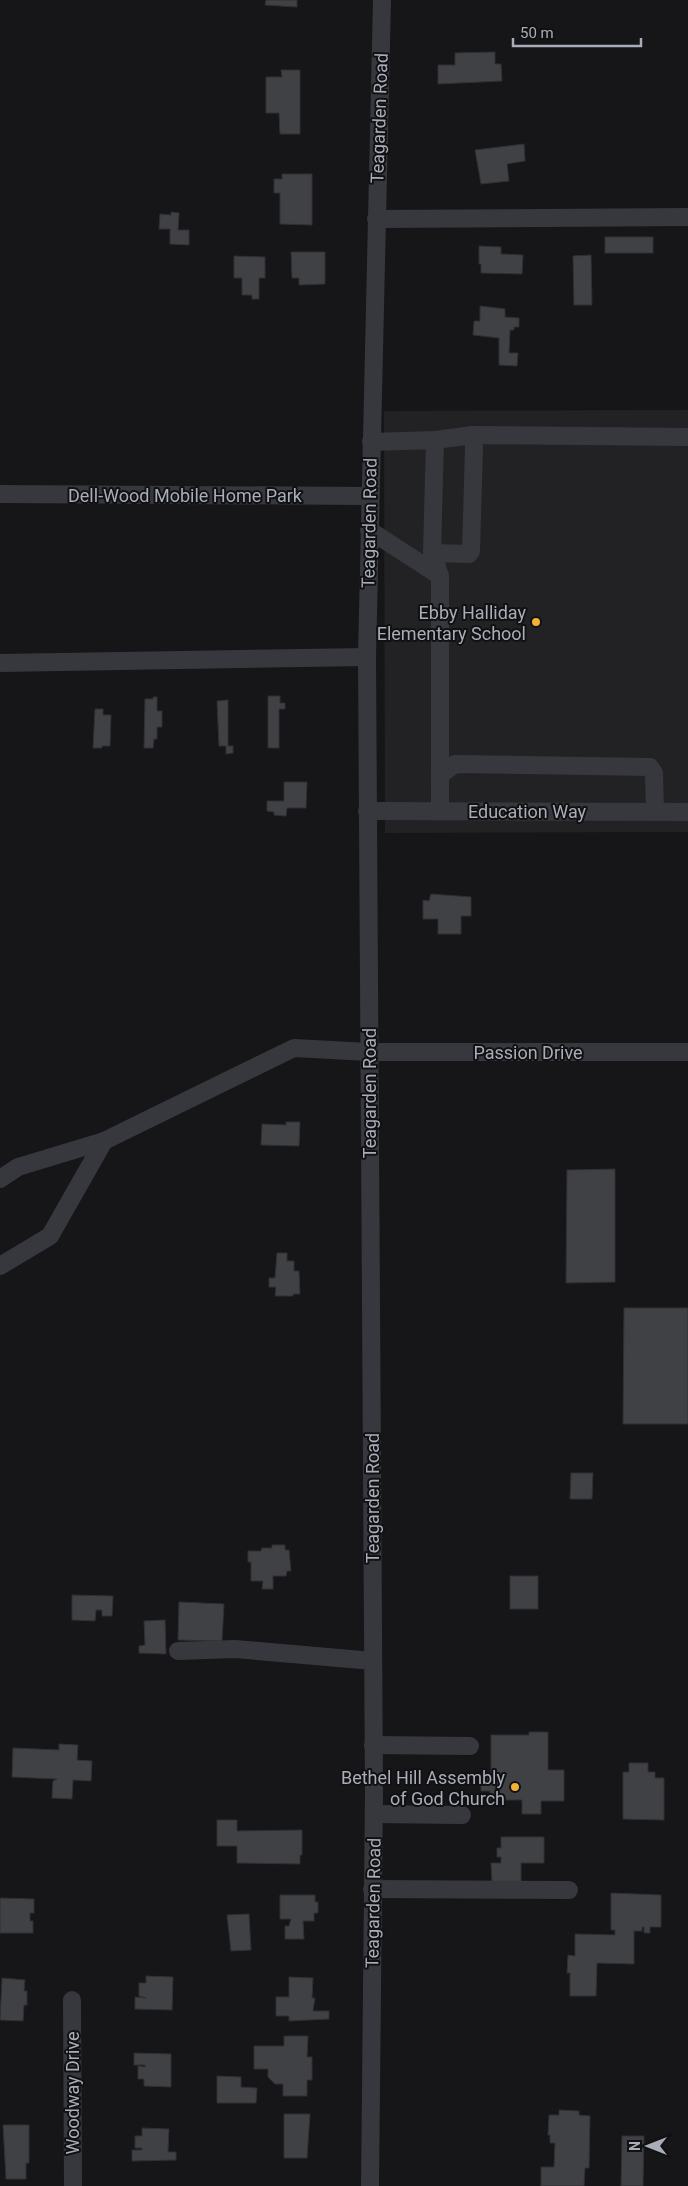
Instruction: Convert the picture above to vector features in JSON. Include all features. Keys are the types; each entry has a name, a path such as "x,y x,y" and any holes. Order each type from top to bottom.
{"street":[{"name":"Teagarden Road","path":"370,2186 374,1814 367,657 382,0"},
{"path":"376,219 688,217"},
{"path":"371,442 435,440 473,435 688,437"},
{"path":"432,553 469,554 471,551 473,435"},
{"path":"435,440 432,553 440,576 440,811"},
{"name":"Dell-Wood Mobile Home Park","path":"0,494 370,496"},
{"path":"370,530 440,576"},
{"path":"0,663 367,657"},
{"path":"440,775 455,764 650,767 654,773 655,812"},
{"name":"Education Way","path":"367,811 688,812"},
{"name":"Passion Drive","path":"0,1179 18,1167 104,1141 294,1048 369,1052 688,1052"},
{"path":"0,1266 50,1236 104,1141"},
{"path":"178,1651 235,1649 373,1662"},
{"path":"373,1745 470,1746"},
{"path":"374,1814 462,1815"},
{"path":"372,1889 569,1890"},
{"name":"Woodway Drive","path":"72,2000 73,2186"}],"shaded area":[{"name":"Ebby Halliday Elementary School","path":"688,410 688,832 385,833 384,411"}],"building":[{"path":"266,0 297,0 297,7 265,5"},
{"path":"495,52 495,64 501,64 502,81 438,84 438,65 455,65 455,53"},
{"path":"281,70 300,70 300,134 280,134 279,113 266,113 266,77 282,77"},
{"path":"524,144 525,161 507,164 509,181 481,184 475,150"},
{"path":"282,174 312,174 312,225 280,224 280,193 274,193 274,179 282,179"},
{"path":"171,212 179,213 178,230 189,230 189,245 170,244 170,229 159,229 160,214 171,215"},
{"path":"605,237 653,237 653,253 605,253"},
{"path":"479,246 501,247 501,254 523,255 522,274 481,273"},
{"path":"291,252 325,252 325,284 299,285 299,278 292,278"},
{"path":"591,255 592,305 574,305 573,256"},
{"path":"234,256 265,257 265,278 259,278 259,299 252,299 252,295 242,295 242,278 234,278"},
{"path":"480,306 505,309 505,317 519,318 519,327 514,327 514,330 510,330 509,353 518,353 517,366 499,365 499,338 473,335 474,321 480,321"},
{"path":"268,696 280,696 280,703 285,703 285,709 279,709 279,748 268,748"},
{"path":"153,697 157,697 157,711 162,711 162,727 157,727 157,739 154,739 153,748 144,748 145,699 153,699"},
{"path":"228,700 228,746 233,746 233,753 226,754 226,746 219,746 217,701"},
{"path":"95,709 103,709 103,715 111,715 110,746 93,748"},
{"path":"284,782 307,782 306,808 287,808 286,816 274,815 274,812 267,811 267,801 284,801"},
{"path":"431,894 471,897 471,916 461,916 461,934 438,934 438,919 423,919 423,900 429,901"},
{"path":"286,1122 300,1122 299,1146 261,1145 262,1124 286,1125"},
{"path":"615,1169 615,1282 566,1283 567,1170"},
{"path":"277,1253 287,1253 287,1261 294,1261 294,1271 299,1271 300,1294 275,1296 276,1287 269,1287 269,1278 275,1278"},
{"path":"624,1308 688,1308 688,1424 623,1424"},
{"path":"571,1473 593,1473 592,1499 570,1499"},
{"path":"272,1545 285,1545 285,1550 289,1550 291,1571 287,1571 286,1576 273,1576 273,1589 262,1589 263,1581 251,1581 251,1562 248,1562 248,1551 261,1551 262,1548 272,1548"},
{"path":"510,1576 538,1576 538,1609 510,1609"},
{"path":"72,1595 113,1596 112,1616 102,1616 102,1610 96,1610 95,1621 72,1620"},
{"path":"179,1602 224,1604 222,1641 178,1640"},
{"path":"165,1620 166,1654 139,1653 139,1646 145,1645 144,1621"},
{"path":"529,1732 548,1732 548,1770 564,1770 564,1801 541,1801 541,1814 522,1814 522,1800 490,1800 490,1791 481,1791 481,1778 491,1778 491,1735 529,1735"},
{"path":"59,1744 78,1745 77,1760 92,1761 91,1781 73,1780 72,1799 52,1798 53,1781 57,1779 12,1777 13,1748 59,1750"},
{"path":"629,1763 648,1763 648,1772 655,1772 655,1778 664,1778 664,1820 623,1819 623,1772 629,1772"},
{"path":"217,1820 237,1820 237,1831 302,1830 300,1864 237,1863 237,1846 217,1846"},
{"path":"501,1837 544,1837 544,1863 521,1863 521,1883 492,1883 491,1863 501,1863 501,1857 497,1857 497,1848 501,1848"},
{"path":"611,1893 661,1895 661,1927 650,1927 650,1933 644,1933 644,1927 642,1927 642,1931 634,1931 634,1964 597,1963 596,1996 570,1996 570,1973 567,1973 568,1955 575,1956 575,1934 615,1935 615,1930 611,1930"},
{"path":"280,1895 315,1895 315,1902 318,1902 318,1913 314,1913 314,1921 303,1921 304,1939 285,1939 285,1926 289,1926 291,1919 280,1919"},
{"path":"0,1898 34,1899 34,1913 30,1913 30,1921 33,1921 33,1933 0,1933"},
{"path":"249,1914 251,1950 231,1951 227,1915"},
{"path":"146,1976 173,1977 172,2010 135,2009 135,1997 146,1998 139,1996 139,1983 146,1983"},
{"path":"289,1977 313,1978 312,1998 315,1998 313,2011 329,2011 329,2019 289,2021 289,2016 276,2016 276,1997 289,1997"},
{"path":"2,1978 25,1980 24,1991 27,1991 27,2005 24,2005 23,2021 0,2020"},
{"path":"284,2036 308,2036 307,2057 312,2057 312,2080 307,2080 307,2096 283,2096 283,2084 275,2084 268,2077 268,2069 254,2069 254,2046 284,2046"},
{"path":"134,2053 171,2054 171,2087 144,2086 144,2079 138,2079 138,2066 145,2067 145,2065 134,2065"},
{"path":"217,2076 241,2077 241,2087 257,2088 256,2103 217,2103"},
{"path":"559,2110 579,2111 579,2115 590,2116 589,2168 585,2168 584,2186 541,2186 541,2167 554,2167 555,2143 550,2143 550,2135 548,2135 549,2115 559,2115"},
{"path":"284,2114 310,2114 307,2158 284,2158"},
{"path":"3,2125 29,2125 29,2163 26,2163 26,2179 6,2179"},
{"path":"142,2128 169,2129 168,2152 176,2152 176,2160 132,2161 132,2150 142,2150 142,2148 135,2148 135,2136 142,2136"},
{"path":"622,2136 644,2136 643,2186 621,2186"}],"place":[{"name":"Ebby Halliday Elementary School","path":"536,622"},
{"name":"Bethel Hill Assembly of God Church","path":"515,1787"}]}
